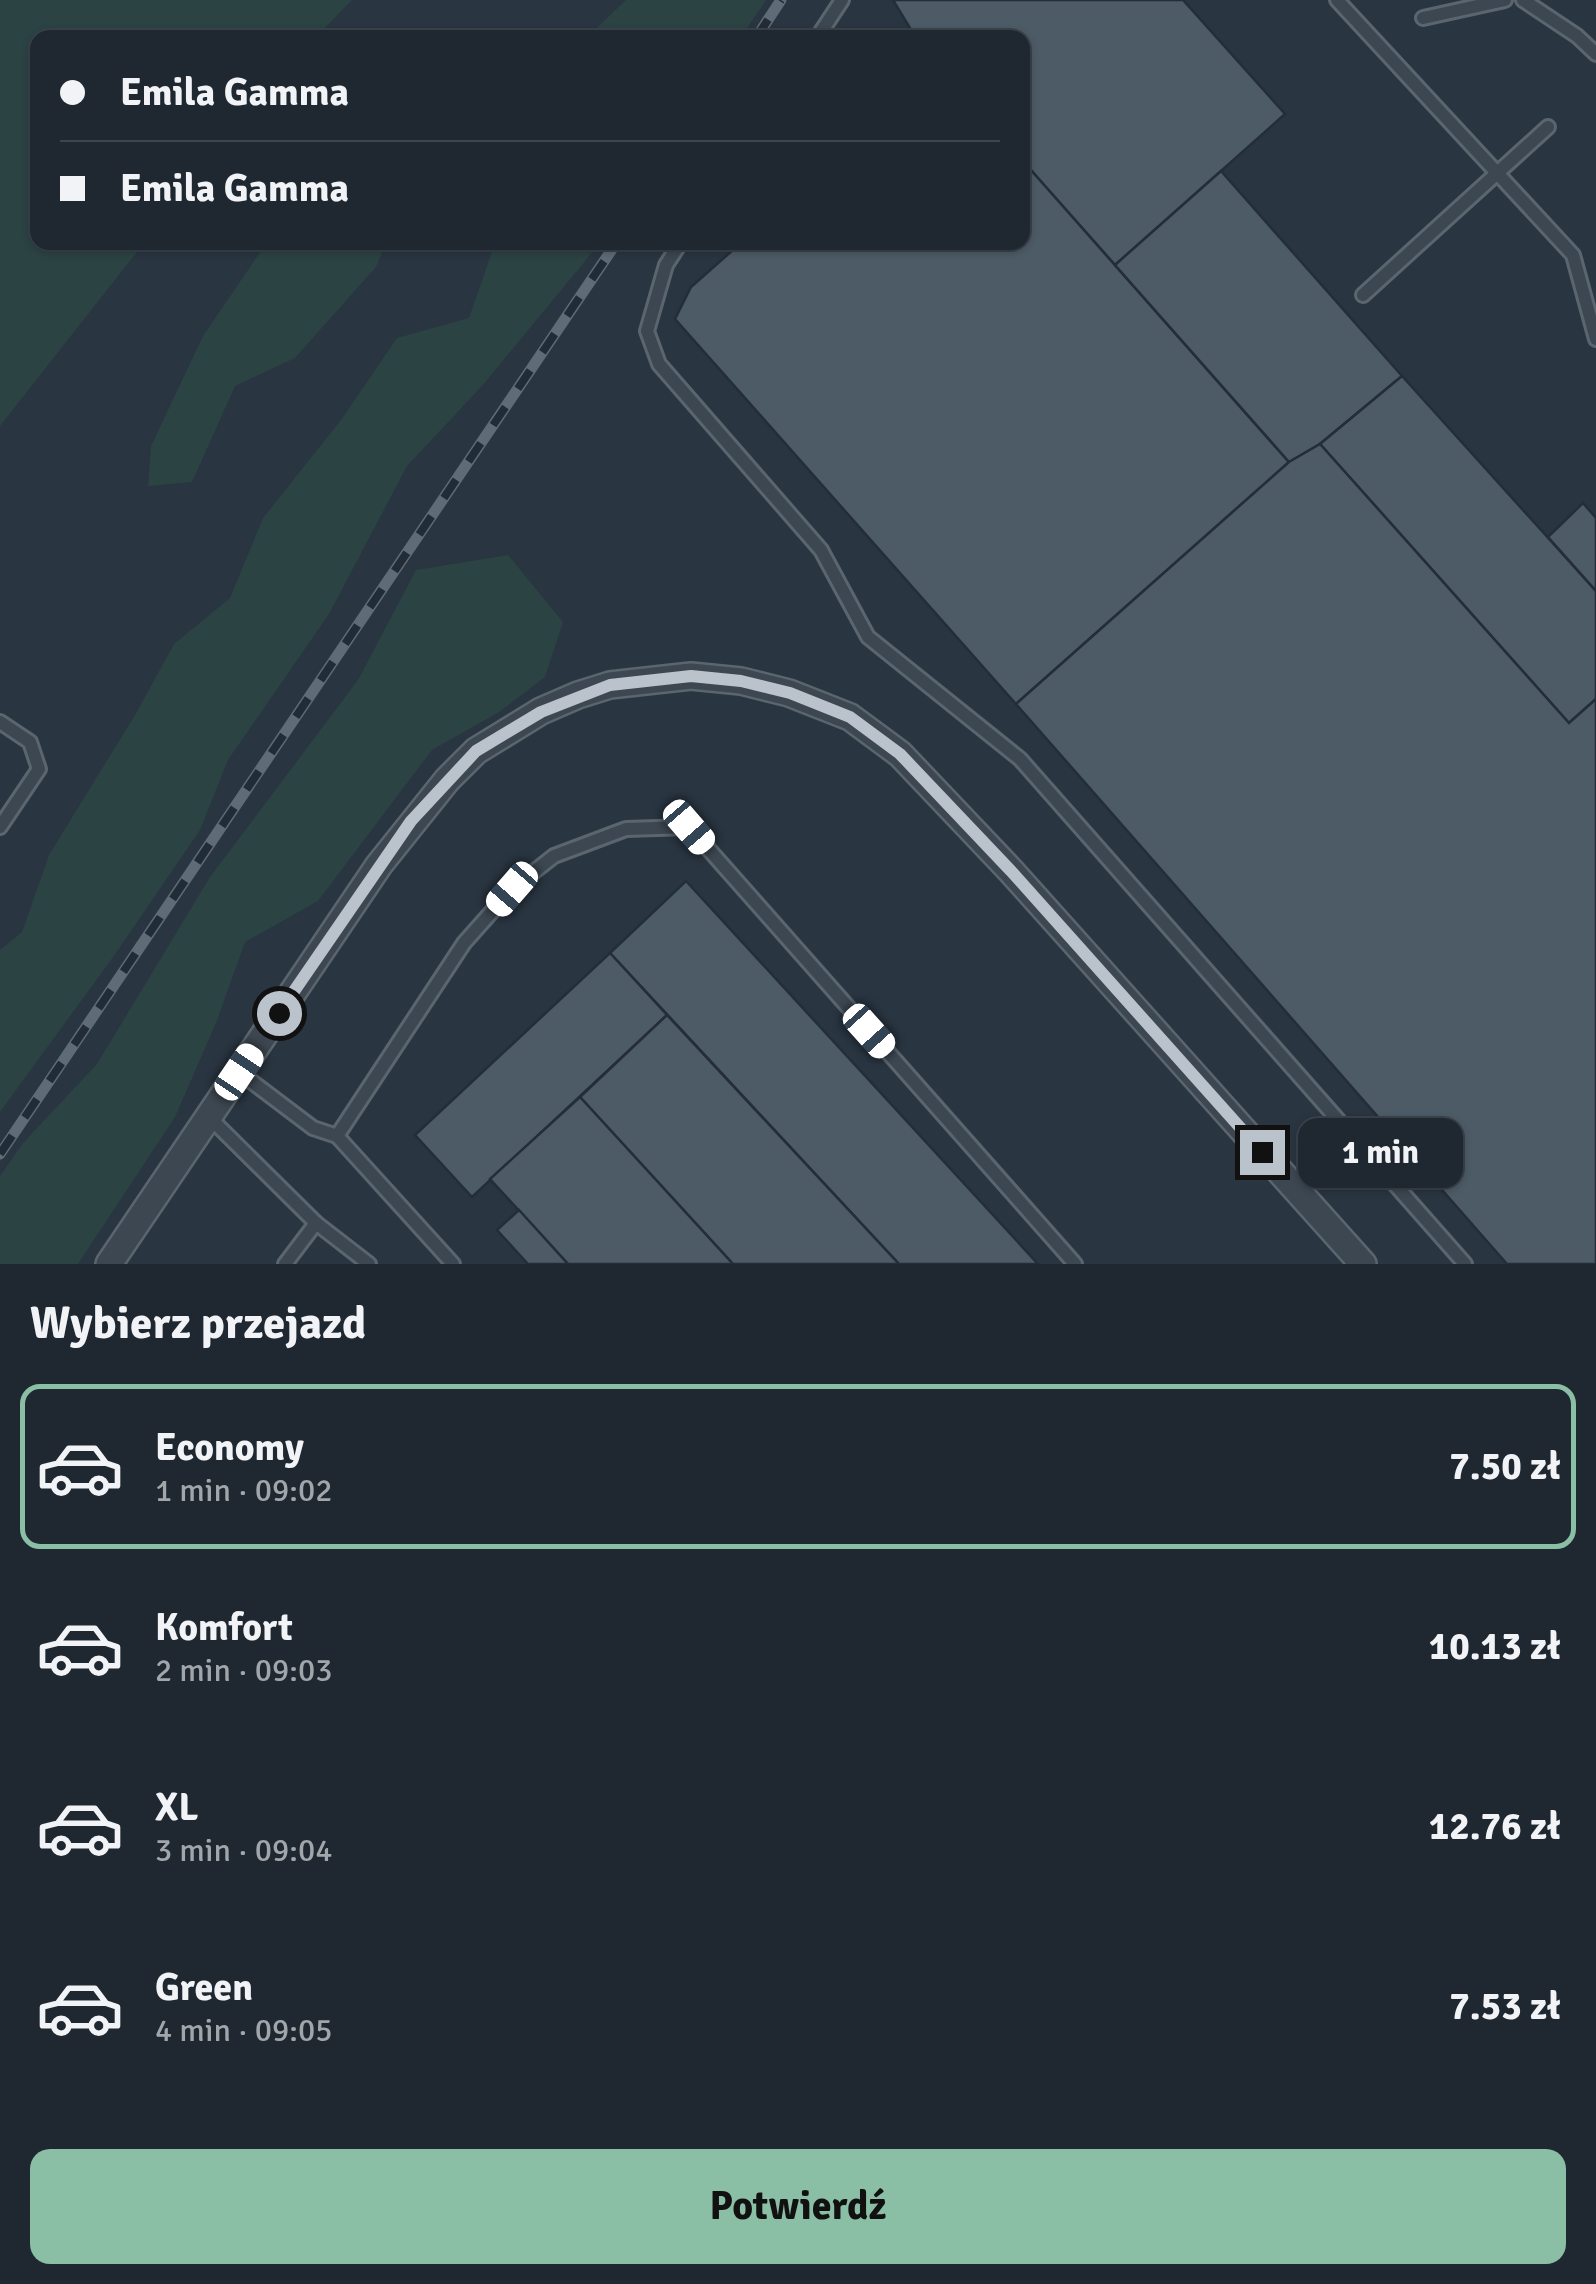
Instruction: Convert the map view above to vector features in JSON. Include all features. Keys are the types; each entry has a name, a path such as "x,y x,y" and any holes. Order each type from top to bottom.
{"street":[{"path":"109,1264 411,821 476,751 541,712 610,685 691,676 790,693 850,717 900,754 1011,871 1363,1264"}],"lane":[{"path":"822,30 842,0"},
{"path":"1336,0 1572,255 1596,340"},
{"path":"1422,18 1505,0"},
{"path":"1523,0 1577,36 1596,54"},
{"path":"1363,295 1548,127"},
{"path":"676,250 666,265 647,331 659,364 821,550 868,637 1020,759 1465,1264"},
{"path":"0,722 30,742 39,769 0,827"},
{"path":"337,1136 464,944 512,889 554,856 626,830 689,827 1076,1264"},
{"path":"239,1072 313,1128 337,1136 453,1264"},
{"path":"209,1116 316,1223 370,1264"},
{"path":"285,1264 316,1223"}],"green space":[{"path":"0,0 352,0 323,30 30,30 30,250 138,250 0,426"},
{"path":"626,0 766,0 746,30 594,30"},
{"path":"262,250 383,250 376,267 295,358 235,386 192,482 148,486 151,446 203,336"},
{"path":"493,250 594,250 482,386 407,466 329,614 228,760 200,830 0,1112 0,950 22,932 49,855 174,644 230,598 263,518 341,420 397,338 469,318"},
{"path":"508,555 563,622 545,677 499,712 432,750 318,901 245,942 216,1023 175,1117 78,1264 0,1264 0,1176 23,1143 97,1064 210,877 358,680 416,570"}],"building":[{"path":"893,0 1183,0 1285,114 1115,265 1030,169 1030,30 911,30"},
{"path":"1030,169 1289,462 1016,704 675,319 691,287 733,250 1030,250"},
{"path":"1221,171 1402,376 1320,444 1289,462 1115,265"},
{"path":"1402,376 1596,591 1596,699 1569,723 1320,444"},
{"path":"1320,444 1569,723 1596,699 1596,1264 1507,1264 1016,704 1289,462"},
{"path":"1583,503 1596,518 1596,591 1548,537"},
{"path":"686,881 1038,1264 899,1264 610,953"},
{"path":"610,953 667,1015 472,1197 415,1135"},
{"path":"667,1015 899,1264 733,1264 580,1097"},
{"path":"580,1097 733,1264 568,1264 490,1179"},
{"path":"519,1210 568,1264 528,1264 497,1230"}],"railway":[{"path":"761,30 781,0"},
{"path":"0,1154 612,250"}],"route":[{"path":"279,1013 411,821 476,751 541,712 610,685 691,676 741,681 790,693 850,717 900,754 1011,871 1262,1152"}]}
